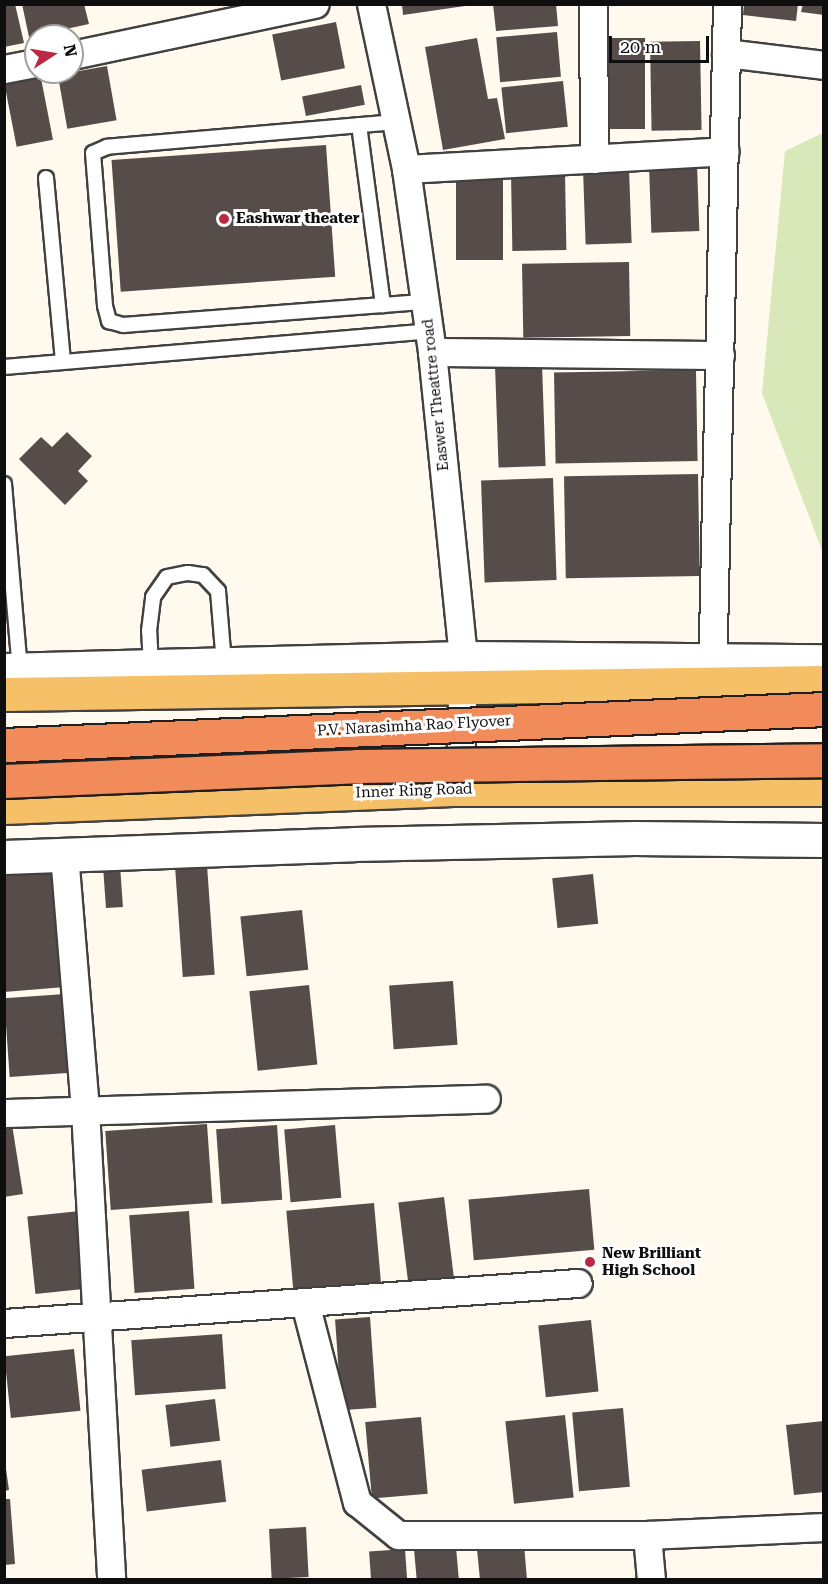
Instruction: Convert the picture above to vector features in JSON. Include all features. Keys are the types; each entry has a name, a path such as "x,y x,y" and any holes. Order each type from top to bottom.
{"highway":[{"name":"P.V. Narasimha Rao Flyover","path":"4,745 824,709"},
{"path":"4,782 357,765 824,760"}],"main road":[{"path":"10,678 463,690 712,672 824,682"},
{"name":"Inner Ring Road","path":"4,807 459,789 824,789"}],"street":[{"path":"84,52 315,4"},
{"name":"Easwer Theattre road","path":"371,4 406,169 430,342 463,658 459,789"},
{"path":"593,4 594,159"},
{"path":"712,672 727,4"},
{"path":"726,53 824,65"},
{"path":"4,69 24,65"},
{"path":"406,169 724,151"},
{"path":"430,342 720,355"},
{"path":"10,678 152,666 463,658 712,672 824,661"},
{"path":"4,857 542,840 824,840"},
{"path":"64,854 85,1110 111,1580"},
{"path":"4,1113 486,1099"},
{"path":"4,1323 95,1320 578,1283"},
{"path":"305,1303 357,1502 398,1534 647,1535 824,1527"},
{"path":"647,1535 651,1580"}],"lane":[{"path":"396,122 107,147 93,153 105,306 109,321 123,325 425,302"},
{"path":"359,125 383,305"},
{"path":"46,178 63,360"},
{"path":"4,367 63,360 430,342"},
{"path":"4,484 10,678"},
{"path":"152,666 149,631 153,597 167,577 188,573 203,575 218,591 224,664"}],"green space":[{"path":"823,133 823,553 762,393 785,151"}],"building":[{"path":"4,4 15,4 24,43 4,47"},
{"path":"22,4 84,4 89,24 84,25 26,24"},
{"path":"402,4 465,4 465,6 403,15"},
{"path":"493,4 556,4 558,26 496,31"},
{"path":"744,4 798,4 796,21 743,15"},
{"path":"803,4 824,4 824,15 801,12"},
{"path":"336,22 345,68 281,81 272,34"},
{"path":"557,32 561,77 500,82 496,37"},
{"path":"477,38 488,99 497,98 505,139 443,150 425,47"},
{"path":"597,38 645,38 645,129 597,129"},
{"path":"700,41 702,130 652,131 650,42"},
{"path":"107,66 117,120 67,129 59,84 84,84 84,70"},
{"path":"24,76 24,84 42,84 53,140 17,147 4,80"},
{"path":"563,81 568,127 506,133 501,87"},
{"path":"361,85 365,105 306,116 302,96"},
{"name":"Eashwar theater","path":"326,145 335,277 121,292 112,160"},
{"path":"697,164 699,231 651,233 649,166"},
{"path":"629,168 632,243 586,245 583,170"},
{"path":"565,172 566,250 512,251 511,173"},
{"path":"456,179 503,179 503,260 456,260"},
{"path":"629,262 630,336 523,338 522,264"},
{"path":"542,364 546,466 499,468 495,366"},
{"path":"696,370 698,461 556,463 554,372"},
{"path":"67,432 92,456 78,471 88,481 65,505 19,459 41,437 52,447"},
{"path":"698,474 700,576 566,578 564,476"},
{"path":"553,478 557,580 485,582 481,481"},
{"path":"120,865 123,907 106,908 103,866"},
{"path":"207,865 215,975 183,977 175,867"},
{"path":"56,867 65,987 4,992 4,872"},
{"path":"593,874 598,924 557,928 552,878"},
{"path":"302,910 308,970 247,976 240,916"},
{"path":"453,981 457,1045 394,1049 389,985"},
{"path":"309,985 317,1065 258,1071 249,991"},
{"path":"65,994 71,1073 10,1077 4,998"},
{"path":"11,1118 23,1194 4,1197 4,1119"},
{"path":"207,1124 213,1203 111,1210 105,1131"},
{"path":"277,1125 282,1200 221,1204 216,1129"},
{"path":"335,1125 341,1198 291,1202 284,1129"},
{"path":"589,1189 594,1250 474,1260 468,1200"},
{"path":"444,1197 455,1283 409,1289 398,1203"},
{"path":"374,1203 381,1283 293,1290 286,1211"},
{"path":"80,1211 88,1289 35,1294 27,1217"},
{"path":"189,1211 194,1289 135,1293 129,1215"},
{"path":"370,1317 376,1408 341,1410 335,1319"},
{"path":"591,1320 599,1392 546,1397 538,1326"},
{"path":"222,1334 226,1389 135,1395 131,1340"},
{"path":"74,1349 80,1411 11,1418 4,1356"},
{"path":"215,1399 220,1441 170,1447 165,1405"},
{"path":"623,1408 630,1487 579,1491 572,1412"},
{"path":"565,1415 574,1498 514,1504 505,1421"},
{"path":"421,1417 428,1494 372,1499 365,1422"},
{"path":"824,1421 824,1492 794,1495 786,1425"},
{"path":"4,1455 9,1490 4,1491"},
{"path":"221,1460 226,1502 147,1511 142,1470"},
{"path":"4,1499 10,1499 15,1564 4,1565"},
{"path":"306,1527 309,1577 272,1579 269,1529"},
{"path":"524,1544 527,1580 480,1580 477,1549"},
{"path":"456,1547 459,1580 417,1580 414,1551"},
{"path":"405,1549 407,1580 371,1580 369,1552"}],"place":[{"name":"Eashwar theater","path":"224,219"},
{"name":"New Brilliant High School","path":"590,1262"}]}
